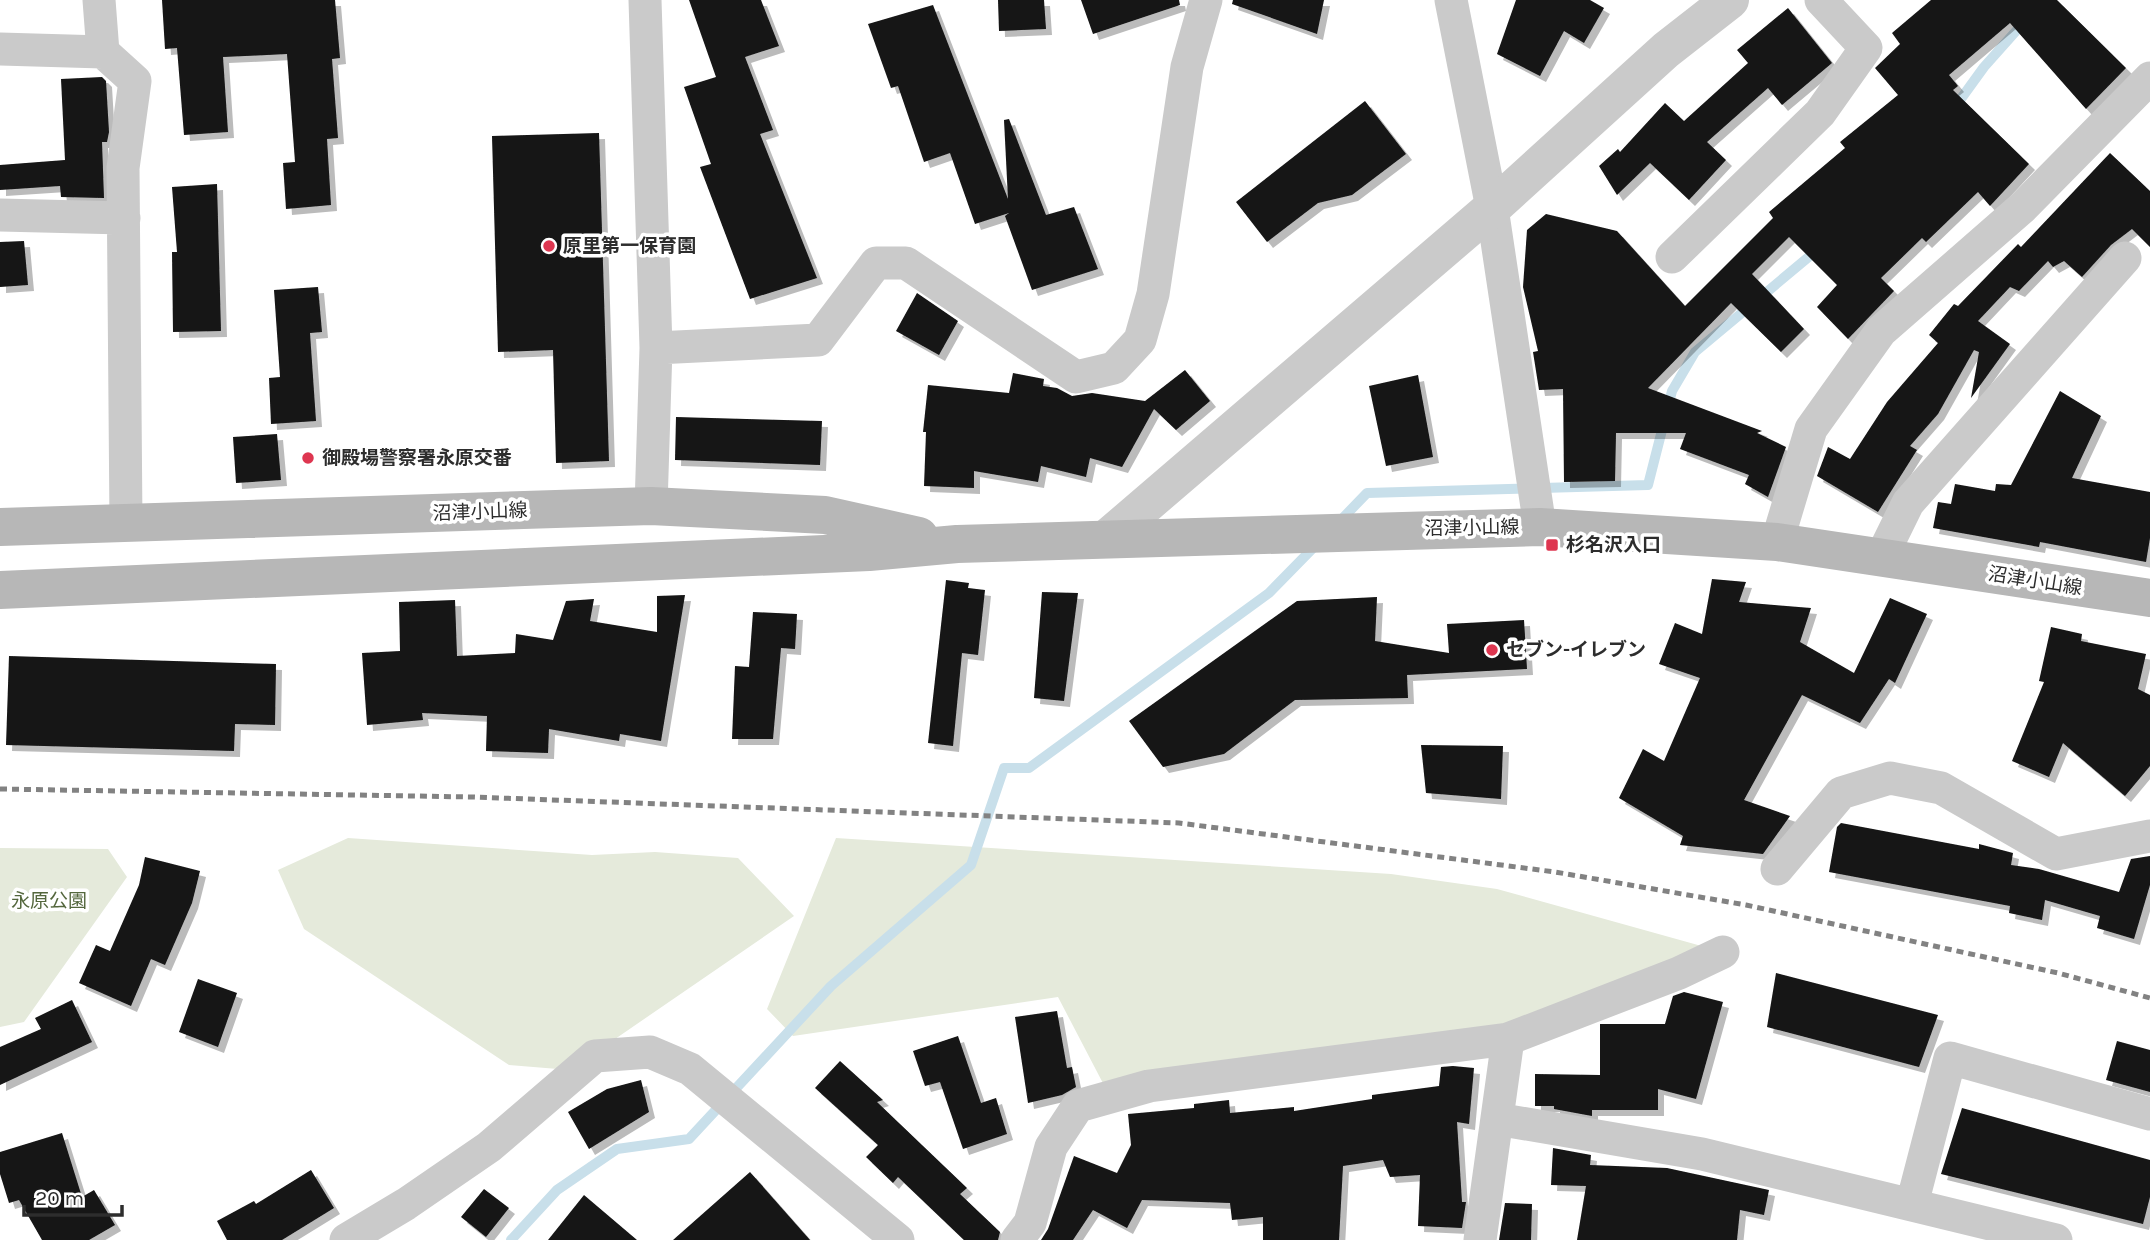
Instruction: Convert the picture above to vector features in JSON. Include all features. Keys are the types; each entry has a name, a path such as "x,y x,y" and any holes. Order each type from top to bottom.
{"main road":[{"name":"沼津小山線","path":"0,527 651,506 825,515 957,544"},
{"name":"沼津小山線","path":"0,590 869,552 957,544 1540,527 1777,542 2150,598"}],"street":[{"path":"99,0 103,52"},
{"path":"645,0 656,348 651,506"},
{"path":"656,348 818,340 876,263 906,263 1076,377 1115,368 1140,340 1153,294 1187,67 1206,0"},
{"path":"1451,0 1492,208 1540,527"},
{"path":"1105,539 1492,208 1666,50 1730,0"},
{"path":"1672,257 1820,113 1866,48 1821,0"},
{"path":"0,49 103,52 135,81 123,169 126,524"},
{"path":"1777,542 1811,429 1881,331 2023,207 2150,78"},
{"path":"0,215 124,218"},
{"path":"1881,558 1908,503 2125,258"},
{"path":"1777,869 1840,793 1890,778 1941,788 2056,854 2150,836"},
{"path":"1017,1240 1030,1223 1051,1147 1078,1106 1149,1086 1508,1039 1679,973 1723,952"},
{"path":"1480,1240 1508,1039"},
{"path":"346,1240 406,1204 489,1147 595,1056 650,1052 690,1069 898,1240"},
{"path":"1912,1204 1950,1058 2150,1114"},
{"path":"1497,1119 1702,1154 2055,1240"}],"green space":[{"path":"348,838 592,855 655,852 738,858 794,916 570,1070 509,1065 304,929 278,870"},
{"path":"836,838 1391,874 1497,889 1723,952 1517,1026 1106,1089 1058,997 793,1036 767,1009"},
{"name":"永原公園","path":"0,848 108,849 127,877 24,1022 0,1027"}],"building":[{"path":"162,0 335,0 340,58 332,59 338,138 327,139 331,205 286,209 283,163 295,162 287,54 223,57 228,132 184,135 177,48 165,49"},
{"path":"689,0 761,0 779,46 745,57 773,130 760,134 817,278 750,299 700,167 711,164 684,87 716,77"},
{"path":"998,0 1044,0 1046,29 999,31"},
{"path":"1081,0 1179,0 1180,5 1093,34"},
{"path":"1233,0 1324,0 1317,34 1232,4"},
{"path":"1516,0 1590,0 1604,8 1584,43 1564,31 1540,76 1497,54"},
{"path":"1931,0 2057,0 2126,68 2086,109 2010,23 1949,75 1958,86 1953,90 2029,164 1990,206 1978,192 1926,242 1922,238 1881,278 1894,291 1848,339 1817,307 1837,285 1789,237 1752,274 1804,329 1781,352 1731,303 1648,388 1762,431 1757,433 1786,447 1768,497 1745,484 1749,475 1680,449 1686,433 1616,433 1615,481 1564,482 1563,389 1539,390 1533,352 1538,351 1523,287 1527,230 1546,214 1617,231 1685,306 1773,218 1769,212 1845,148 1840,142 1898,95 1875,68 1900,44 1892,33"},
{"path":"933,5 1008,199 1004,120 1009,119 1046,215 1074,207 1098,269 1032,290 1005,216 1009,213 975,224 950,153 924,162 898,86 891,88 868,24"},
{"path":"1788,8 1832,63 1782,105 1768,88 1707,142 1726,160 1689,200 1650,163 1617,195 1599,166 1618,149 1620,152 1665,103 1684,121 1748,63 1737,50"},
{"path":"102,77 106,81 109,132 107,142 102,142 104,198 61,197 60,186 0,190 0,165 65,160 61,79"},
{"path":"1365,101 1406,154 1352,195 1318,203 1267,242 1236,202"},
{"path":"599,133 609,461 556,463 553,350 498,352 492,136"},
{"path":"2110,153 2150,191 2150,247 2132,229 2111,245 2082,277 2064,261 2053,267 2048,261 2019,291 2010,287 1978,321 2010,344 1971,398 1979,352 1974,350 1938,414 1910,446 1917,450 1878,512 1817,476 1828,447 1850,459 1887,402 1938,343 1929,335 1954,304 1958,306 2018,244 2021,247"},
{"path":"217,184 221,331 173,332 172,252 177,252 172,187"},
{"path":"24,241 28,285 0,287 0,242"},
{"path":"318,287 322,332 310,333 316,421 271,424 269,378 280,377 274,290"},
{"path":"917,293 958,321 939,355 896,331"},
{"path":"1185,370 1210,401 1176,430 1154,409 1122,467 1090,458 1086,477 1041,466 1038,482 974,471 974,488 924,486 926,432 923,432 928,385 1009,393 1013,373 1044,379 1043,386 1057,388 1072,396 1092,393 1145,401"},
{"path":"1418,375 1433,457 1386,466 1369,386"},
{"path":"2060,391 2101,416 2072,478 2150,492 2150,538 2146,562 2040,542 2039,547 1933,528 1938,502 1951,504 1955,484 1995,491 1996,484 2011,485"},
{"path":"676,417 822,421 820,465 675,460"},
{"path":"277,434 281,480 236,483 233,437"},
{"path":"1712,579 1746,582 1739,602 1811,608 1800,642 1854,673 1890,598 1927,614 1895,683 1889,679 1860,723 1802,695 1744,800 1790,816 1763,854 1680,845 1683,836 1619,798 1643,749 1664,761 1700,678 1659,664 1675,623 1702,634"},
{"path":"946,580 969,583 968,588 985,590 978,655 962,653 953,746 928,743"},
{"path":"1042,592 1078,593 1064,701 1034,698"},
{"path":"685,595 661,741 620,734 619,741 549,729 548,753 486,751 487,716 422,713 423,720 367,725 362,653 400,651 399,602 455,600 457,656 515,653 516,634 553,640 566,601 594,599 590,621 657,632 657,596"},
{"path":"1377,597 1375,641 1449,653 1447,624 1524,620 1527,669 1407,675 1408,698 1295,700 1224,754 1163,767 1129,721 1297,601"},
{"path":"753,612 797,614 795,649 781,648 773,739 732,739 735,666 749,667"},
{"path":"2051,627 2082,634 2081,641 2146,654 2138,689 2150,695 2150,766 2125,796 2063,743 2049,777 2012,761 2044,682 2039,681"},
{"path":"9,656 276,664 275,725 235,724 234,751 6,745"},
{"path":"1421,745 1503,746 1501,799 1426,793"},
{"path":"1841,823 1979,849 1979,844 2013,853 2011,865 2039,869 2119,892 2131,859 2150,856 2150,885 2134,939 2097,928 2100,916 2045,900 2042,920 2009,913 2010,906 1829,872 1837,827"},
{"path":"145,857 200,871 192,903 165,965 151,959 131,1006 79,983 96,945 110,951 139,885"},
{"path":"1776,973 1938,1015 1919,1067 1767,1027"},
{"path":"198,979 237,993 218,1047 179,1032"},
{"path":"1684,992 1723,1002 1696,1099 1658,1089 1658,1110 1592,1110 1592,1116 1554,1109 1554,1106 1535,1106 1535,1074 1600,1075 1600,1024 1665,1024 1673,996"},
{"path":"72,1000 92,1042 0,1085 0,1047 41,1029 35,1018"},
{"path":"1057,1011 1067,1068 1072,1067 1076,1087 1062,1095 1028,1103 1015,1017"},
{"path":"958,1036 981,1103 996,1098 1007,1134 963,1149 940,1082 925,1086 913,1051"},
{"path":"2117,1041 2150,1050 2150,1092 2106,1080"},
{"path":"840,1061 883,1100 877,1102 967,1188 960,1194 1000,1232 998,1240 964,1240 898,1177 893,1183 866,1157 878,1145 815,1088"},
{"path":"1441,1067 1474,1068 1469,1124 1457,1122 1462,1202 1466,1202 1462,1228 1418,1226 1420,1175 1390,1177 1383,1160 1343,1166 1339,1240 1263,1240 1263,1217 1232,1220 1230,1203 1142,1200 1127,1228 1093,1210 1073,1240 1041,1240 1048,1229 1074,1156 1117,1173 1131,1145 1128,1114 1194,1108 1194,1104 1229,1100 1230,1113 1294,1107 1294,1111 1372,1099 1372,1095 1439,1086"},
{"path":"641,1080 649,1112 589,1149 568,1112 607,1089"},
{"path":"1962,1108 2150,1160 2150,1197 2143,1224 1941,1174"},
{"path":"62,1133 82,1197 94,1190 115,1225 89,1240 42,1240 19,1200 9,1203 0,1174 0,1152"},
{"path":"1553,1148 1591,1155 1590,1165 1667,1168 1769,1190 1764,1215 1740,1210 1737,1240 1577,1240 1586,1186 1551,1185"},
{"path":"311,1170 334,1208 282,1240 227,1240 217,1221 254,1201 256,1204"},
{"path":"750,1172 810,1240 673,1240"},
{"path":"484,1189 509,1208 486,1237 461,1217"},
{"path":"584,1195 637,1240 548,1240"},
{"path":"1505,1203 1532,1204 1531,1240 1499,1240"}],"waterway":[{"path":"1955,107 1984,67 2025,21"},
{"path":"1339,522 1367,493 1648,485 1672,391 1695,352 1817,250"},
{"path":"511,1240 557,1190 617,1149 689,1139 831,986 971,865 1004,768 1029,768 1269,593 1316,545"}],"railway":[{"path":"0,789 473,797 1179,823 1555,872 1746,905 2058,973 2150,998"}],"place":[{"name":"原里第一保育園","path":"549,246"},
{"name":"御殿場警察署永原交番","path":"308,458"},
{"name":"杉名沢入口","path":"1552,545"},
{"name":"セブン-イレブン","path":"1492,650"}]}
